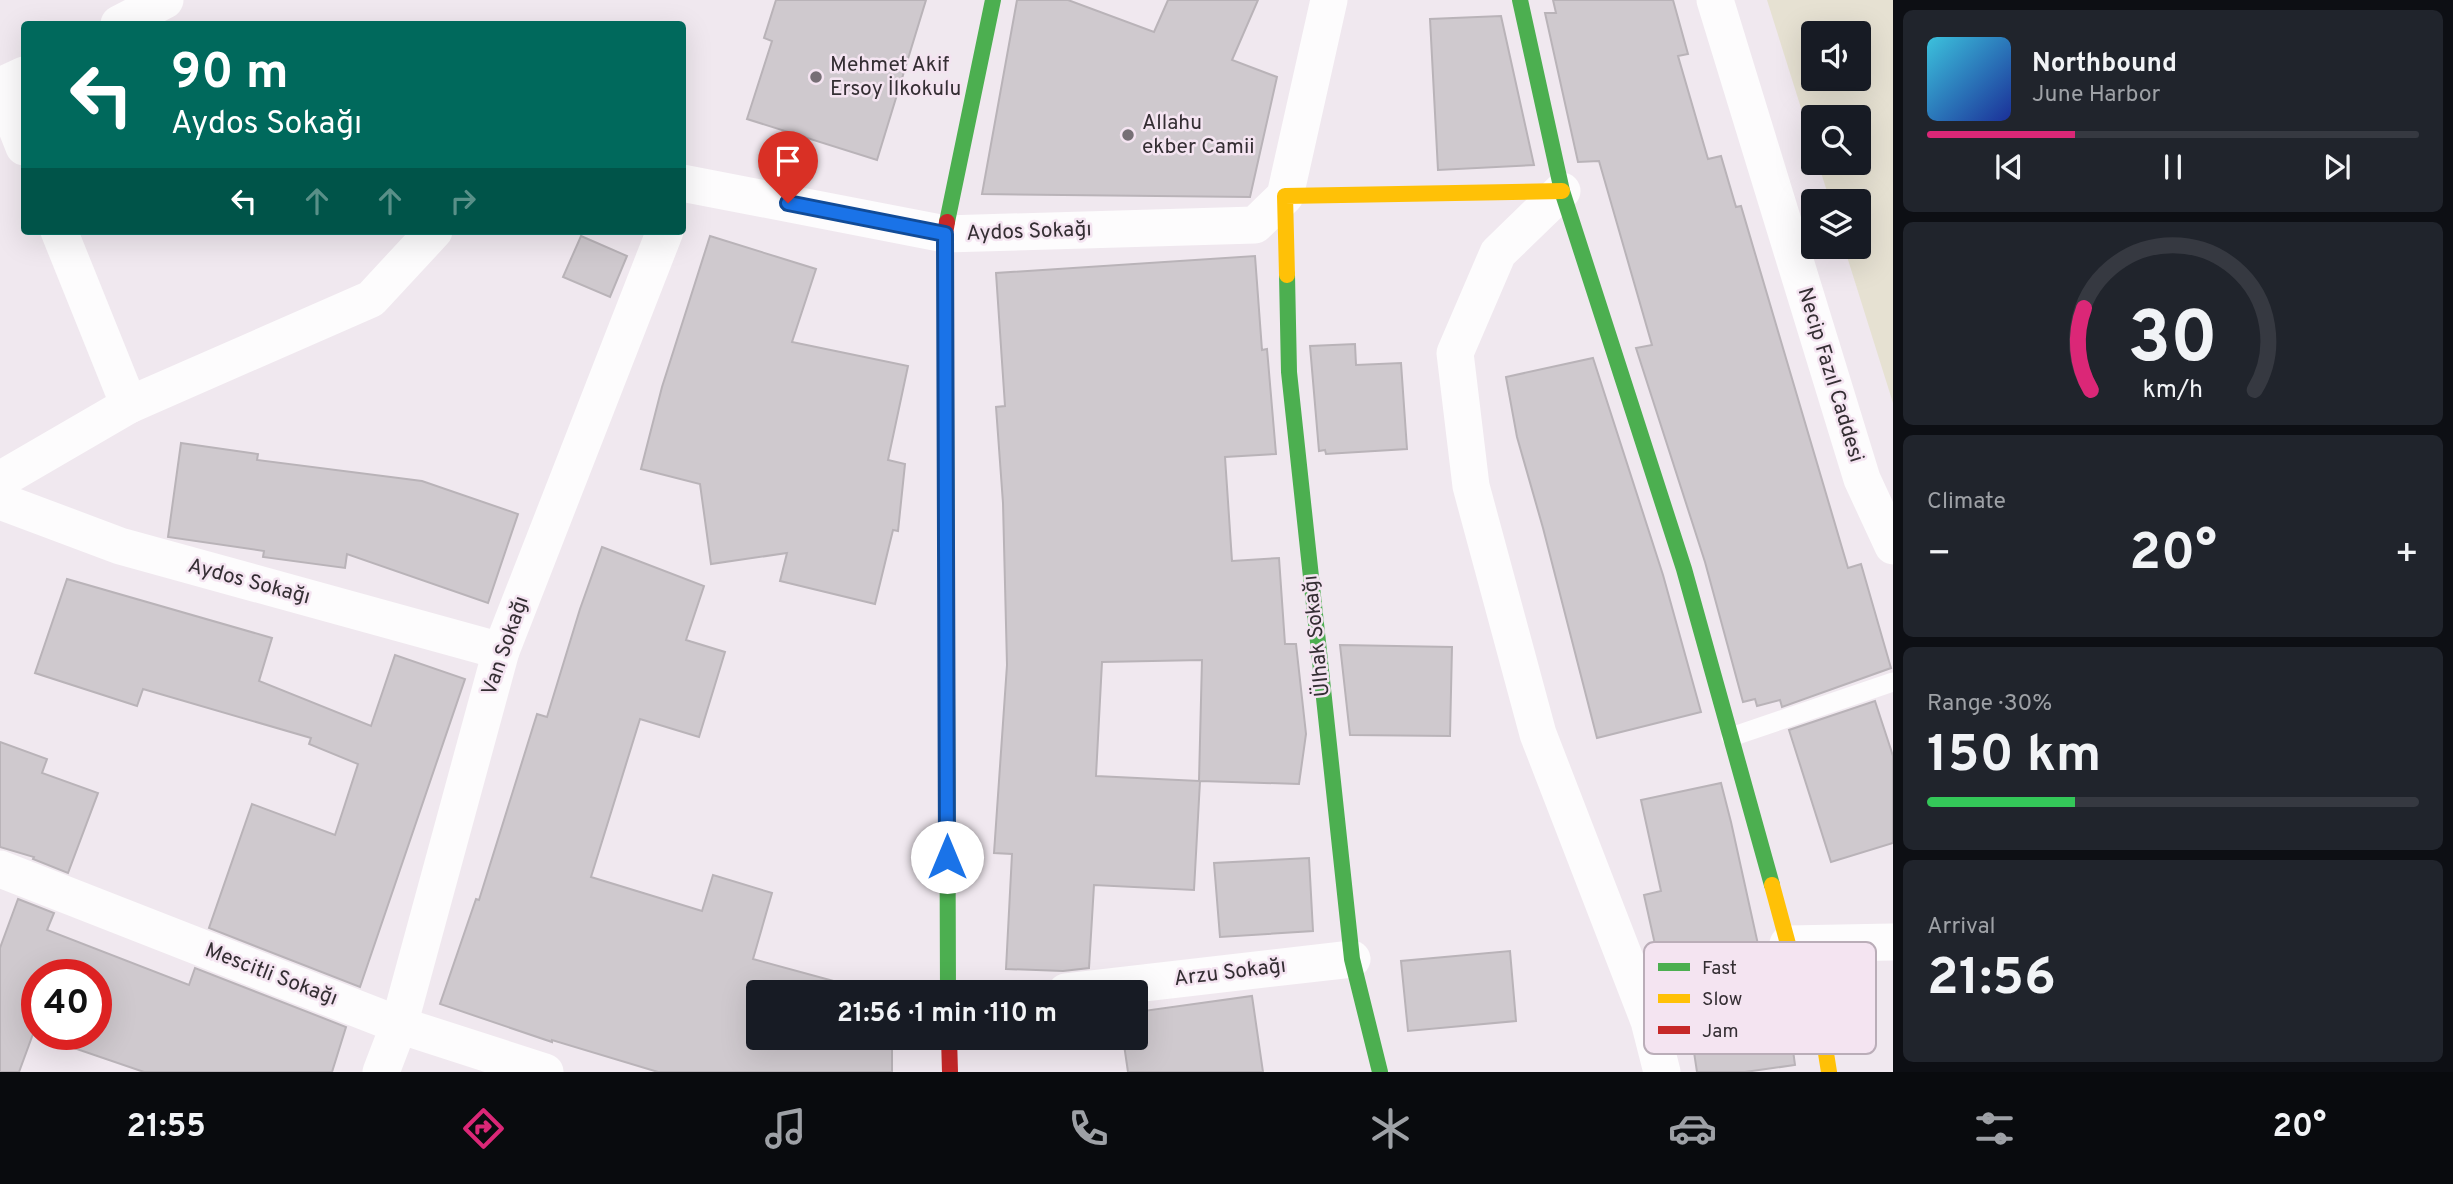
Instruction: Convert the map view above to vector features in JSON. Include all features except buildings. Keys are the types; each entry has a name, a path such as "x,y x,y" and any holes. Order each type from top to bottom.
{"street":[{"path":"125,21 165,0"},
{"path":"948,980 945,234 993,0"},
{"name":"Ülhak Sokağı","path":"1329,0 1285,196 1289,372 1352,959 1380,1072"},
{"path":"1520,0 1562,191 1684,569 1787,942"},
{"name":"Necip Fazıl Caddesi","path":"1715,0 1862,480 1893,546"},
{"path":"21,76 0,86 21,139"},
{"name":"Aydos Sokağı","path":"686,185 945,234 1255,225 1285,196"},
{"path":"1285,196 1562,191"},
{"path":"1562,191 1498,253 1455,353 1471,486 1538,734 1644,1008"},
{"path":"60,235 129,405"},
{"path":"0,480 129,405 371,299 430,235"},
{"name":"Van Sokağı","path":"381,1072 399,1025 501,651 663,235"},
{"name":"Aydos Sokağı","path":"0,501 120,546 501,651"},
{"name":"Mescitli Sokağı","path":"0,869 399,1025 545,1072"},
{"name":"Arzu Sokağı","path":"1148,983 1352,959"},
{"path":"949,1050 950,1072"},
{"path":"1657,1054 1662,1072"},
{"path":"1826,1054 1829,1072"}],"lane":[{"path":"1731,737 1893,682"}],"shaded area":[{"path":"1767,0 1893,0 1893,403 1848,259 1871,259 1871,189 1826,189 1822,175 1871,175 1871,105 1801,105 1801,108"}],"traffic: fast":[{"path":"947,222 993,0"},
{"path":"1520,0 1562,191 1684,569 1772,885"},
{"path":"1287,275 1289,372 1352,959 1380,1072"},
{"path":"946,387 948,980"}],"traffic: slow":[{"path":"1287,275 1285,196 1562,191"},
{"path":"1772,885 1787,942"},
{"path":"1826,1054 1829,1072"}],"traffic: jam":[{"path":"946,387 947,222"},
{"path":"949,1050 950,1072"}],"place":[{"name":"Mehmet Akif Ersoy İlkokulu","path":"816,77"},
{"name":"Allahu ekber Camii","path":"1128,135"}],"route":[{"path":"788,203 945,234 947,857"}]}
